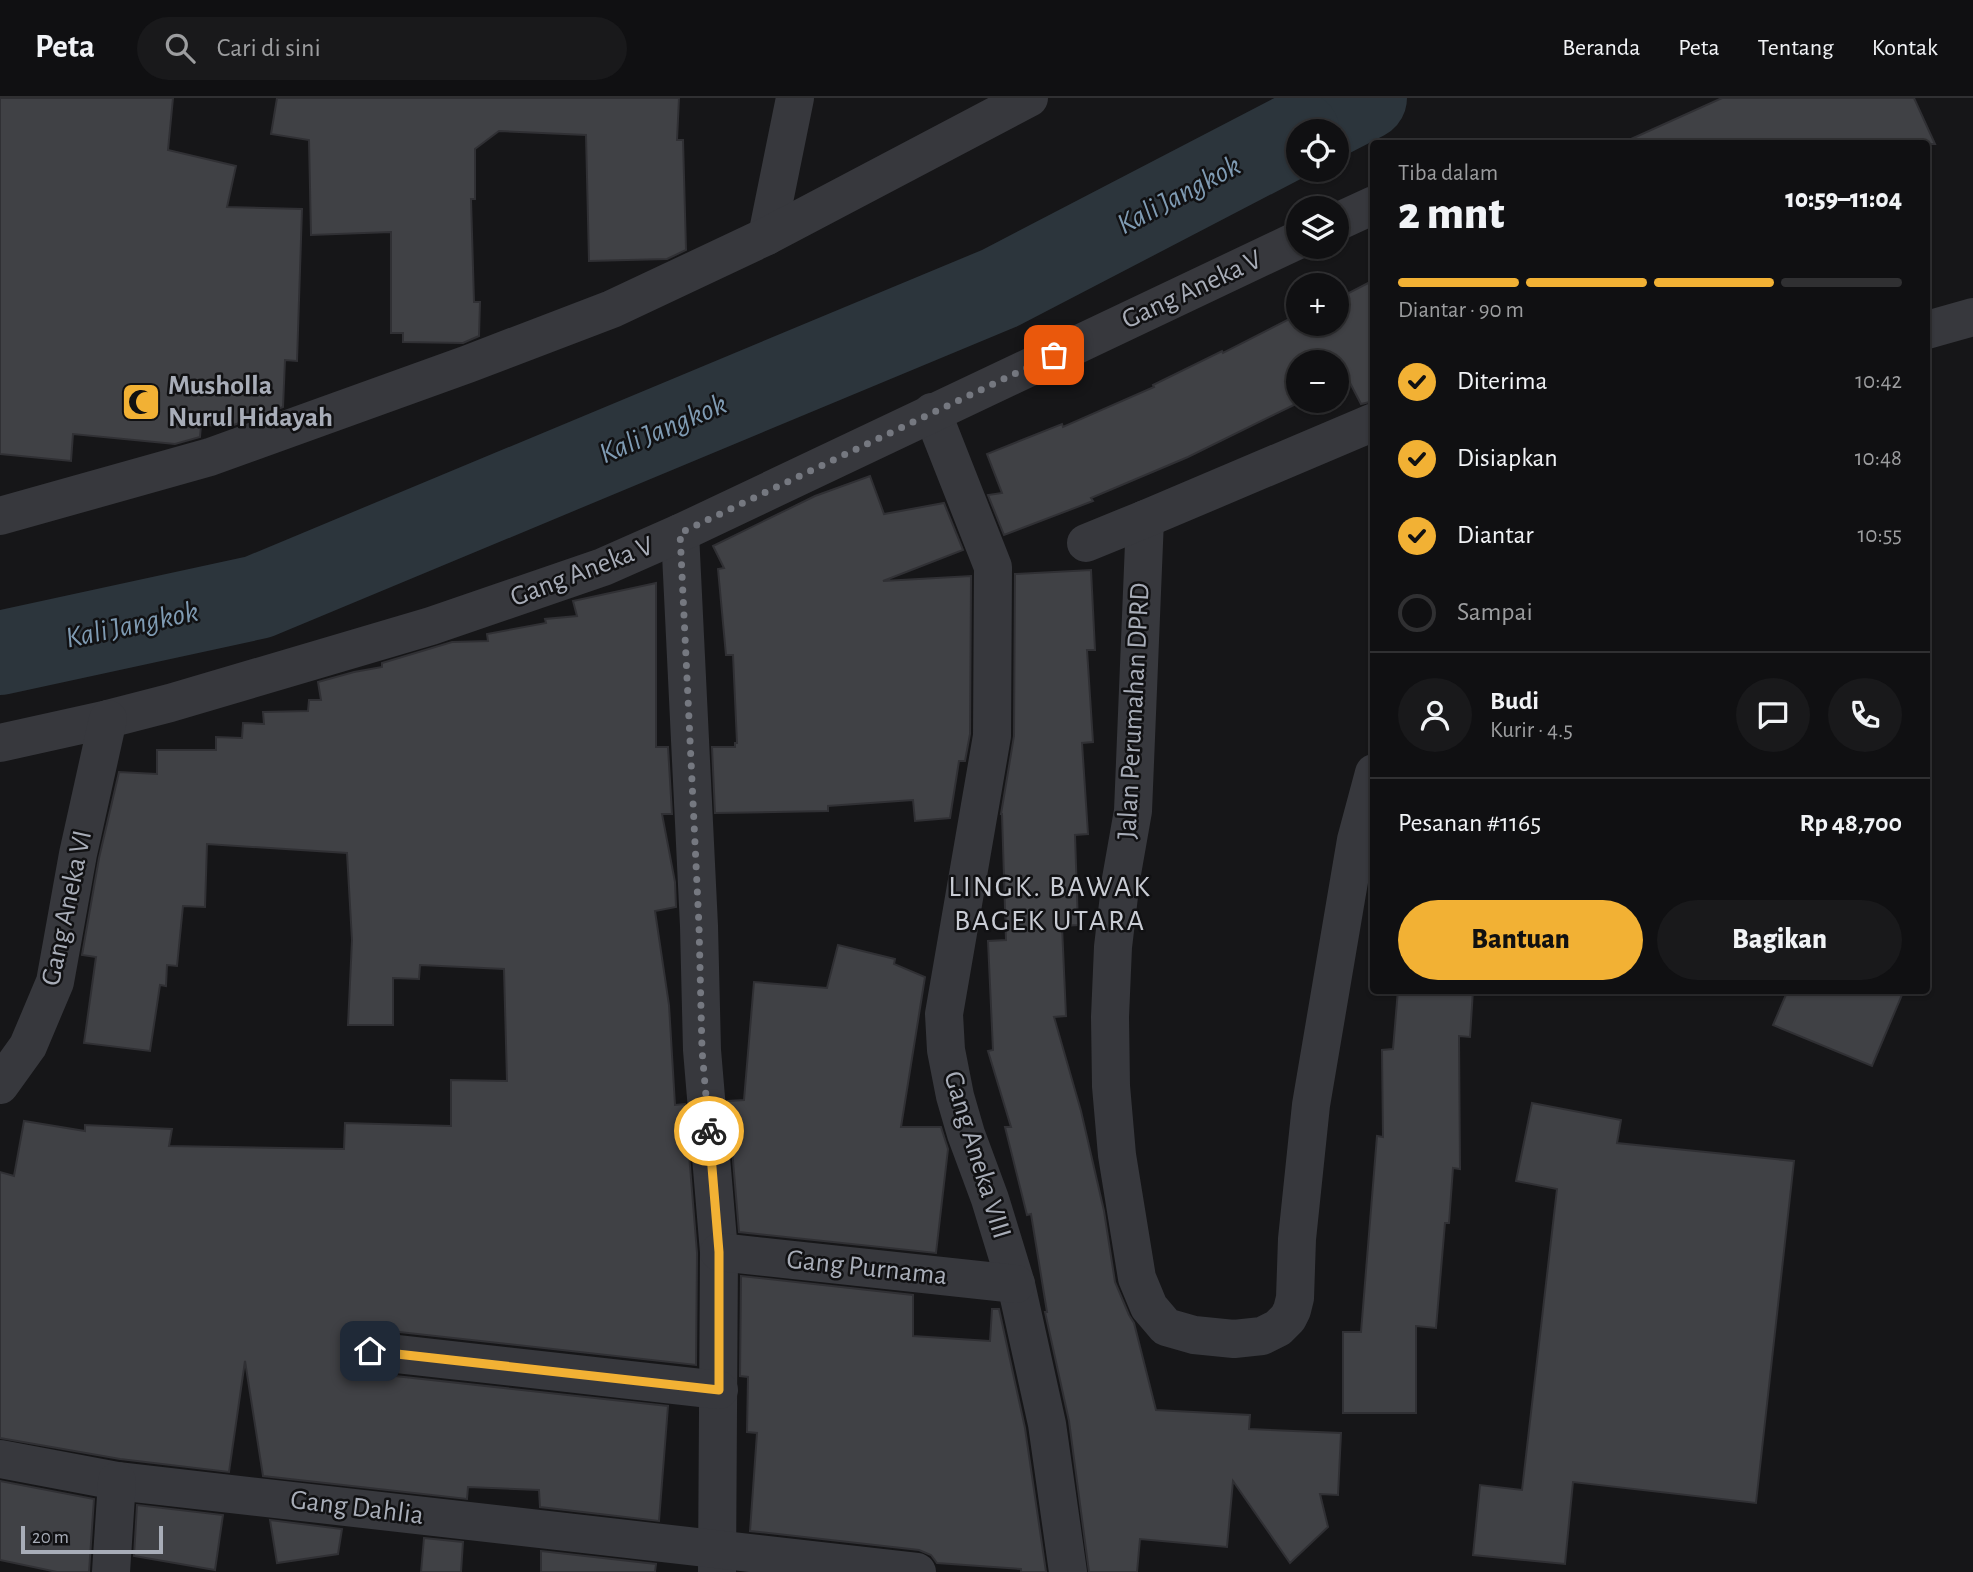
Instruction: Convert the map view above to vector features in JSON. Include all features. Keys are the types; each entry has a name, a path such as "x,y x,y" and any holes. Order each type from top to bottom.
{"street":[{"path":"767,236 795,98"},
{"path":"0,516 209,457 612,309 767,236 990,109 1029,98"},
{"path":"1349,216 1370,207"},
{"name":"Gang Aneka V","path":"0,743 108,719 255,679 431,626 603,567 1286,246"},
{"path":"1930,329 1973,317"},
{"name":"Gang Aneka VIII","path":"932,412 993,567 992,736 944,1014 946,1050 966,1134 990,1199 1016,1284 1047,1424 1068,1572"},
{"path":"1086,543 1370,424"},
{"name":"Jalan Perumahan DPRD","path":"1145,519 1133,811 1121,878 1111,975 1111,1086 1117,1155 1137,1278 1149,1307 1166,1327 1194,1335 1234,1339 1262,1336 1278,1328 1288,1318 1295,1298 1297,1239 1311,1105 1356,839 1370,788"},
{"path":"680,533 699,926 702,1050 719,1252 716,1561"},
{"name":"Gang Aneka VI","path":"0,1085 28,1046 55,982 78,854 108,719"},
{"name":"Gang Purnama","path":"719,1252 1016,1284"},
{"path":"370,1351 719,1390"},
{"name":"Gang Dahlia","path":"0,1459 117,1481 716,1561 917,1572"},
{"path":"111,1572 117,1481"}],"building":[{"path":"0,98 173,98 168,150 236,166 227,207 302,209 297,361 285,360 283,407 231,426 201,425 200,437 175,444 73,434 71,461 0,454"},
{"path":"277,98 679,98 677,140 683,140 686,250 667,259 589,261 586,135 499,131 475,149 475,199 471,199 474,302 480,302 479,336 463,343 403,342 403,333 391,333 391,232 311,235 309,140 271,134"},
{"path":"1722,98 1914,98 1935,144 1930,144 1930,140 1629,140"},
{"path":"1370,282 1370,402 1361,404 1349,381 1349,350 1286,350 1286,409 1188,457 1091,498 1093,501 1004,535 988,495 1002,493 987,454 1062,424 1063,427 1154,387 1153,385 1222,351 1223,353 1286,321 1286,336 1349,336 1349,293"},
{"path":"870,476 884,514 944,503 963,550 883,581 971,576 970,734 965,761 959,761 950,818 915,821 913,800 828,806 828,811 715,813 712,747 735,747 737,743 733,655 726,655 718,569 724,568 713,546 815,496"},
{"path":"1091,570 1095,650 1087,650 1093,742 1082,743 1088,834 1075,835 1078,925 1062,926 1066,1016 1054,1017 1081,1111 1104,1211 1115,1282 1134,1323 1156,1410 1250,1415 1249,1429 1341,1433 1338,1495 1320,1494 1328,1527 1290,1563 1233,1481 1227,1547 1140,1539 1137,1572 1089,1572 1069,1421 1045,1312 1031,1214 1027,1215 1005,1127 1011,1127 988,1051 993,1050 988,941 1006,940 1001,814 1014,736 1015,574"},
{"path":"656,583 656,747 668,747 672,814 662,814 675,882 676,907 655,911 669,1005 675,1105 685,1104 697,1253 696,1365 372,1329 362,1331 353,1338 348,1349 350,1360 357,1368 368,1373 668,1406 659,1521 540,1507 539,1490 468,1487 467,1499 263,1476 245,1361 229,1472 120,1459 0,1438 0,1172 14,1176 24,1121 85,1131 85,1125 172,1129 169,1146 344,1149 345,1123 451,1126 451,1080 507,1081 504,969 420,965 419,979 393,978 393,1025 348,1025 352,940 347,853 207,844 205,907 183,906 177,966 167,965 166,986 160,985 150,1051 84,1043 96,957 82,955 99,858 119,772 157,774 157,750 216,750 216,737 242,738 243,723 264,724 263,712 308,711 309,700 321,700 318,682 382,667 382,663 452,642 488,641 487,634 546,623 545,619 577,616 573,601"},
{"path":"838,945 895,959 894,964 925,977 901,1127 941,1127 948,1149 936,1253 739,1232 728,1101 744,1100 754,982 827,988"},
{"path":"1398,994 1473,994 1470,1037 1459,1036 1460,1169 1453,1168 1449,1223 1445,1223 1436,1328 1416,1326 1416,1413 1343,1413 1343,1332 1361,1332 1377,1136 1383,1137 1382,1050 1393,1049"},
{"path":"1786,994 1902,994 1872,1066 1773,1025"},
{"path":"1532,1103 1621,1120 1617,1143 1794,1161 1756,1503 1573,1482 1565,1564 1473,1555 1480,1485 1522,1490 1557,1189 1516,1181"},
{"path":"741,1276 913,1295 913,1336 990,1341 992,1309 999,1309 1025,1428 1046,1572 937,1563 931,1555 919,1550 750,1531 757,1433 747,1432 748,1377 740,1376"},
{"path":"0,1481 94,1499 89,1572 57,1572 0,1560"},
{"path":"137,1505 223,1515 215,1570 134,1556"},
{"path":"270,1520 342,1529 338,1554 277,1563"},
{"path":"424,1538 463,1542 461,1572 421,1572"},
{"path":"541,1551 656,1564 655,1572 541,1572"}],"waterway":[{"name":"Kali Jangkok","path":"1324,119 1365,98"},
{"name":"Kali Jangkok","path":"0,653 258,597 1000,288 1286,139"}],"way so far":[{"path":"709,1131 702,1050 699,926 680,533 1054,355"}],"place":[{"name":"Musholla Nurul Hidayah","path":"141,402"}],"district":[{"name":"LINGK. BAWAK BAGEK UTARA","path":"1050,904"}],"route":[{"path":"370,1351 719,1390 719,1252 709,1131"}]}
